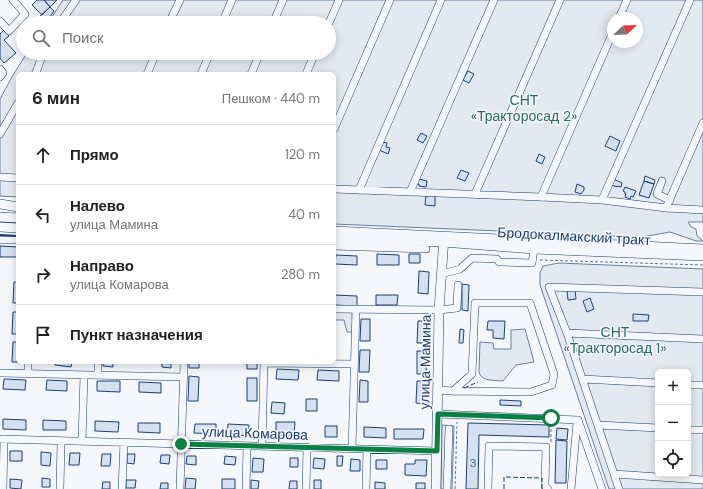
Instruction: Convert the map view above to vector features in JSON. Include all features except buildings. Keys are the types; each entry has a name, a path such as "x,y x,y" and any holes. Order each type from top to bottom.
{"main road":[{"path":"0,204 16,207"},
{"path":"0,217 16,218"},
{"path":"0,227 16,228"},
{"path":"336,231 443,239"},
{"path":"336,239 443,239"},
{"name":"Бродокалмакский тракт","path":"443,239 703,248"},
{"name":"Бродокалмакский тракт","path":"443,239 534,249 703,256"},
{"name":"улица Мамина","path":"436,489 439,310 443,239"}],"street":[{"path":"13,0 25,14 23,16"},
{"path":"65,16 76,0"},
{"path":"172,16 180,0"},
{"path":"225,16 232,0"},
{"path":"276,16 283,0"},
{"path":"331,16 339,0"},
{"path":"336,124 390,0"},
{"path":"359,190 441,0"},
{"path":"410,192 494,0"},
{"path":"475,194 560,0"},
{"path":"622,12 627,0"},
{"path":"602,200 690,0"},
{"path":"0,21 9,31 16,24"},
{"path":"541,197 607,46"},
{"path":"36,72 41,60"},
{"path":"148,72 153,60"},
{"path":"202,72 207,60"},
{"path":"252,72 257,60"},
{"path":"307,72 312,60"},
{"path":"0,69 3,73 0,77"},
{"path":"0,134 16,106"},
{"path":"666,208 703,123"},
{"path":"0,177 16,178"},
{"path":"662,181 657,194 670,200"},
{"path":"336,189 602,200 666,208 703,210"},
{"path":"0,240 16,240"},
{"path":"336,246 426,249"},
{"path":"441,274 460,269 472,258 497,259 499,262 532,263 534,249"},
{"path":"336,309 439,310 458,308 458,285"},
{"path":"619,489 583,379 549,287 703,292"},
{"path":"438,390 453,391 531,392 552,385 554,374 530,302 475,303 472,374 453,391"},
{"path":"352,449 356,309"},
{"path":"567,333 703,339"},
{"path":"28,364 28,374"},
{"path":"98,364 98,375"},
{"path":"180,489 184,364"},
{"path":"262,446 264,364"},
{"path":"336,364 354,364"},
{"path":"0,373 183,377"},
{"path":"82,441 84,375"},
{"path":"583,379 655,383"},
{"path":"691,384 703,385"},
{"path":"438,414 578,420"},
{"path":"571,489 578,420"},
{"path":"578,420 602,489"},
{"path":"598,425 655,428"},
{"path":"447,489 449,429"},
{"path":"691,430 703,430"},
{"path":"2,439 3,489"},
{"name":"улица Комарова","path":"2,439 437,451"},
{"path":"60,489 62,440"},
{"path":"122,489 124,442"},
{"path":"246,489 248,446"},
{"path":"488,489 489,446 546,448 545,486 548,489"},
{"path":"306,489 307,447"},
{"path":"366,489 367,449"},
{"path":"614,474 703,480"}],"path":[{"path":"532,260 703,265"},
{"path":"455,489 457,414"},
{"path":"546,448 550,445 551,418"}],"green space":[{"name":"СНТ «Тракторосад 2»","path":"63,0 703,0 703,222 688,222 691,227 696,229 697,236 703,241 696,241 670,232 642,237 336,224 336,72 16,72 16,197 0,196 0,99 23,60 336,60 336,16 53,16"},
{"name":"СНТ «Тракторосад 1»","path":"559,263 703,269 703,489 609,489 540,285 540,273 543,266"},
{"path":"336,311 352,312 353,332 347,332 344,320 336,320"},
{"path":"525,329 534,362 516,365 503,381 489,380 482,377 479,372 480,342 493,343 494,349 511,349 511,330"}],"shaded area":[{"path":"442,425 454,426 452,489 441,489"}],"fence":[{"path":"464,388 478,382"},
{"path":"504,489 504,477 542,478 542,489"}],"wall":[{"path":"0,235 16,236"}],"route":[{"path":"181,444 437,451 438,414 551,418"}]}
